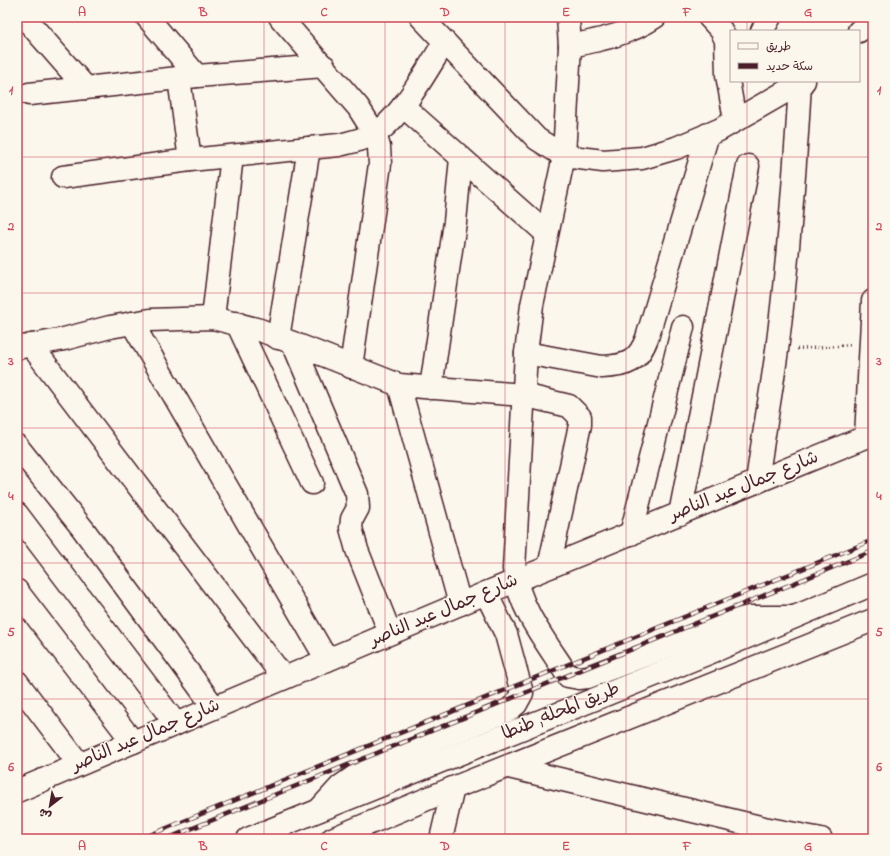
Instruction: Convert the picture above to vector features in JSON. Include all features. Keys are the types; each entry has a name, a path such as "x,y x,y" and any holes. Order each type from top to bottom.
{"main road":[{"path":"24,17 86,88"},
{"path":"147,17 188,77 190,160"},
{"path":"280,17 324,66 358,108 375,134 379,146 380,164 351,367"},
{"path":"421,17 444,43 537,139 564,156 604,161 642,158 676,148 735,120 802,82"},
{"path":"568,17 570,46 564,156 532,305 526,353 514,569 518,588 533,622 568,676 579,678 588,677 736,620 750,617 794,617"},
{"path":"570,46 604,39 629,31 655,17"},
{"path":"710,17 721,30 726,40 729,59 727,75 735,120"},
{"path":"763,30 770,17"},
{"path":"860,30 873,18"},
{"path":"63,176 190,160 339,145 375,134 390,121 403,106 444,43"},
{"path":"29,94 188,77 324,66"},
{"path":"757,482 777,351 788,251 802,82"},
{"path":"403,106 547,234"},
{"path":"526,353 602,367 615,367 630,363 638,354 647,338 708,134"},
{"path":"309,148 286,340 357,494 358,502 352,519 352,532 390,633"},
{"path":"213,318 232,156"},
{"path":"431,388 455,222 461,158"},
{"path":"680,514 748,166"},
{"path":"870,435 870,344 873,301"},
{"path":"284,678 24,346 150,320 213,318 237,323 286,340 399,385 523,395 569,406 580,417 580,425 549,567"},
{"path":"132,323 327,660"},
{"path":"237,323 312,483"},
{"path":"631,534 684,327"},
{"path":"399,385 460,604"},
{"name":"شارع جمال عبد الناصر","path":"19,786 134,742 460,604 489,599 518,588 549,567 870,435"},
{"path":"17,446 83,529 214,707"},
{"path":"17,514 176,724"},
{"name":"طريق المحله, طنطا","path":"248,839 873,584"},
{"path":"17,592 134,742"},
{"path":"319,810 341,786 354,777 385,761 509,710 516,704 522,693 506,634 489,599"},
{"name":"طريق المحله, طنطا","path":"332,839 453,788 509,767 873,620"},
{"path":"17,682 79,764"},
{"path":"509,767 764,828 821,839"},
{"path":"441,839 453,788"}],"path":[{"path":"777,351 870,344"}],"railway":[{"path":"140,839 873,540"},
{"path":"166,839 873,551"}]}
